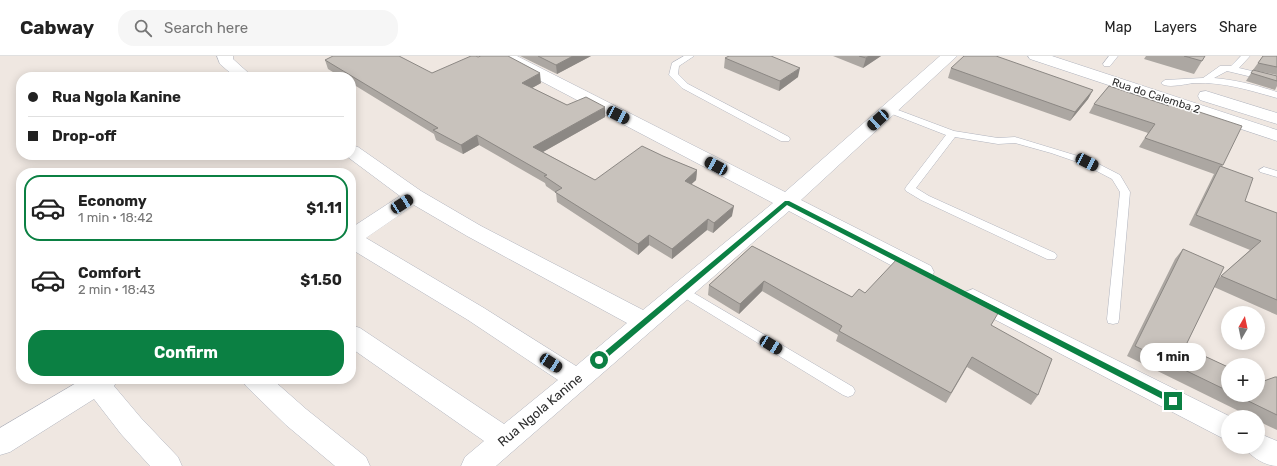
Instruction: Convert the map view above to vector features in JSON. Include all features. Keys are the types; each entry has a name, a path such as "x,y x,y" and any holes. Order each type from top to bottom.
{"street":[{"path":"225,56 226,61 239,72"},
{"path":"505,56 1221,425"},
{"name":"Rua Ngola Kanine","path":"475,466 787,202 949,56"},
{"name":"Rua do Calemba 2","path":"1036,56 1277,136"},
{"name":"Rua do Calemba 2","path":"1082,56 1111,60 1165,83 1277,119"},
{"path":"356,155 414,196 474,231 645,322"},
{"path":"356,236 414,196"},
{"path":"356,242 476,314 576,379"},
{"path":"356,338 504,440"},
{"path":"0,443 96,384"},
{"path":"103,384 131,426 168,466"},
{"path":"261,384 296,417 356,466"}],"lane":[{"path":"690,56 675,65 673,75 685,86 784,139"},
{"path":"1234,68 1246,56"},
{"path":"1206,80 1223,68 1234,68 1277,80"},
{"path":"1165,83 1206,80 1224,81 1277,95"},
{"path":"890,110 952,134 998,141 1016,140 1087,162 1116,177 1125,192 1113,319"},
{"path":"952,134 910,189 925,198 1051,256"},
{"path":"1264,170 1277,174"},
{"path":"682,291 848,391"}],"building":[{"path":"333,56 399,56 432,73 471,56 508,56 540,73 522,83 567,105 586,97 605,107 533,147 595,180 642,146 697,170 685,181 734,206 714,223 708,219 672,249 649,235 638,244 555,192 562,188 544,176 547,175 477,135 461,145 433,130 438,128 356,79 356,72 345,72 325,60"},
{"path":"538,56 573,56 556,65"},
{"path":"729,56 771,56 800,68 780,81 725,58"},
{"path":"964,56 996,56 1093,90 1075,112 951,68"},
{"path":"1184,56 1205,56 1202,61"},
{"path":"1263,56 1277,56 1277,67 1258,63"},
{"path":"1253,70 1277,76 1277,81 1251,73"},
{"path":"1109,86 1169,106 1172,103 1242,126 1223,165 1145,138 1155,124 1094,104"},
{"path":"1220,166 1253,178 1245,201 1277,213 1277,300 1221,276 1261,241 1196,215"},
{"path":"752,246 852,297 859,289 865,293 898,258 1000,310 991,325 1052,359 1038,395 972,357 951,393 839,331 842,326 764,281 740,304 709,285"},
{"path":"1183,249 1224,267 1185,347 1221,364 1221,388 1135,346"},
{"path":"1277,377 1277,415 1250,402 1265,402 1265,381"}],"route":[{"path":"599,360 787,202 1173,401"}]}
